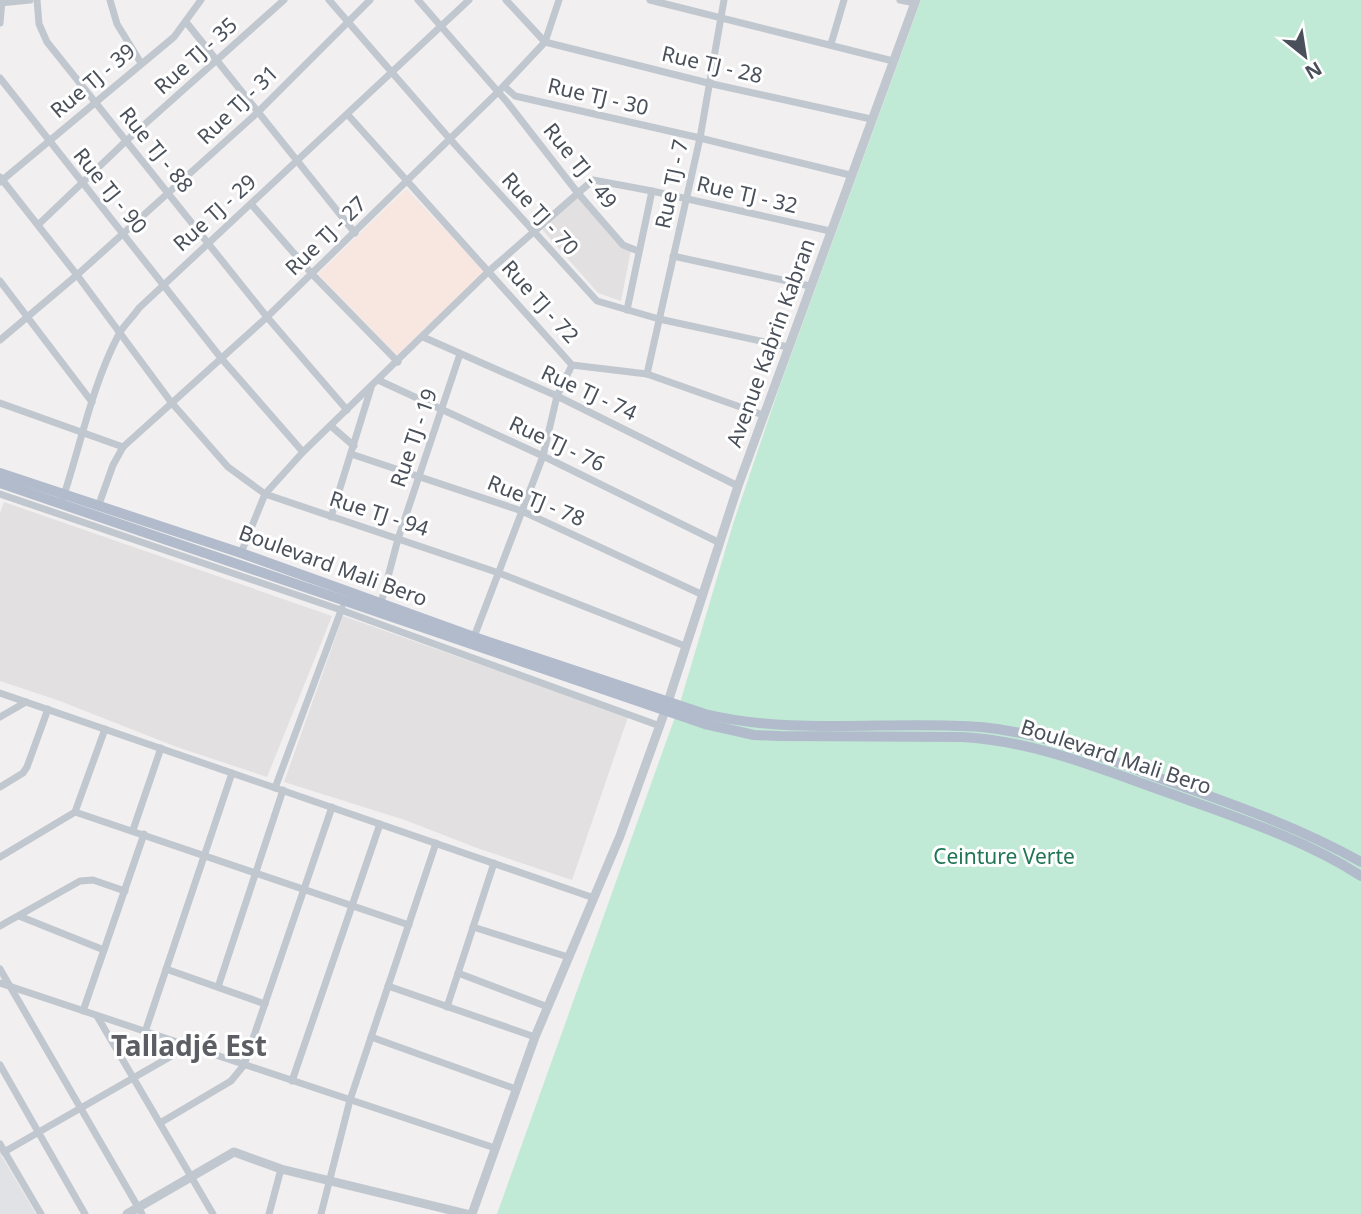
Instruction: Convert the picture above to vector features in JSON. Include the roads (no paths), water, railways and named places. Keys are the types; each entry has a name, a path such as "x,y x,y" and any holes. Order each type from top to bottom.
{"main road":[{"name":"Boulevard Mali Bero","path":"0,472 63,499 74,514 237,562 343,606 379,609 474,637 650,702"},
{"name":"Boulevard Mali Bero","path":"0,483 98,507 241,553 379,609 626,699 650,702"},
{"path":"650,702 681,711"},
{"name":"Boulevard Mali Bero","path":"681,711 740,722 810,726 982,727 1037,736 1276,821 1331,845 1361,862"},
{"name":"Boulevard Mali Bero","path":"681,711 705,724 754,735 972,737 1036,747 1262,827 1326,855 1361,876"}],"street":[{"path":"0,23 1,2 30,0"},
{"name":"Rue TJ - 88","path":"37,0 41,32 207,243 347,410"},
{"path":"110,0 117,24 141,63"},
{"name":"Rue TJ - 39","path":"1,180 174,37 201,0"},
{"name":"Rue TJ - 35","path":"38,224 126,141 284,0"},
{"name":"Rue TJ - 70","path":"330,0 449,138 597,302 659,319 788,347"},
{"name":"Rue TJ - 31","path":"0,340 77,275 257,113 370,0"},
{"name":"Rue TJ - 49","path":"418,0 501,89 577,192 626,248 638,251"},
{"name":"Rue TJ - 29","path":"63,499 92,402 120,332 163,284 298,162 469,0"},
{"path":"506,0 545,42 559,0"},
{"path":"650,0 893,61"},
{"name":"Rue TJ - 7","path":"647,374 700,138 724,0"},
{"path":"831,44 844,0"},
{"path":"900,0 916,2"},
{"name":"Avenue Kabrin Kabran","path":"470,1214 535,1037 620,836 660,726 763,415 916,2"},
{"path":"186,22 355,233"},
{"name":"Rue TJ - 28","path":"545,42 708,83 871,119"},
{"name":"Rue TJ - 27","path":"98,507 113,465 123,447 355,233 545,42"},
{"name":"Rue TJ - 90","path":"0,78 222,358 303,452"},
{"name":"Rue TJ - 30","path":"501,89 515,96 850,175"},
{"name":"Rue TJ - 72","path":"348,115 572,365 647,374 763,415"},
{"name":"Rue TJ - 94","path":"1,180 38,224 171,402 228,467 265,494 499,573 685,646"},
{"name":"Rue TJ - 32","path":"577,192 596,180 830,231"},
{"path":"627,310 652,191"},
{"path":"241,553 265,494 303,452 489,271 577,192"},
{"path":"251,204 312,274 398,362"},
{"path":"673,256 810,286"},
{"path":"0,281 92,402"},
{"name":"Rue TJ - 74","path":"423,337 557,396 738,486"},
{"name":"Rue TJ - 19","path":"379,609 398,539 460,354"},
{"path":"474,637 543,456 557,396 572,365"},
{"name":"Rue TJ - 76","path":"379,380 720,542"},
{"path":"331,517 371,387"},
{"path":"0,403 123,447"},
{"path":"331,426 352,450"},
{"name":"Rue TJ - 78","path":"352,450 522,511 703,595"},
{"path":"0,494 74,514"},
{"path":"218,988 256,872 279,789 343,606 660,726"},
{"path":"0,692 594,898"},
{"path":"621,712 626,699"},
{"path":"0,717 26,702"},
{"path":"0,787 23,773 27,767 48,709"},
{"path":"0,857 75,812 105,729"},
{"path":"133,830 161,748"},
{"path":"145,1032 232,773"},
{"path":"160,1124 231,1081 244,1065 332,807"},
{"path":"75,812 409,925"},
{"path":"292,1081 380,824"},
{"path":"83,1011 144,834"},
{"path":"321,1214 350,1100 436,843"},
{"path":"447,1007 494,863"},
{"path":"0,926 80,881 93,880 125,891"},
{"path":"19,916 104,950"},
{"path":"473,927 568,957"},
{"path":"0,969 140,1211"},
{"path":"166,969 265,1004"},
{"path":"458,973 548,1007"},
{"path":"0,984 495,1148"},
{"path":"388,986 535,1037"},
{"path":"97,1016 213,1214"},
{"path":"371,1037 516,1089"},
{"path":"5,1152 190,1046"},
{"path":"0,1065 85,1214"},
{"path":"0,1144 41,1214"},
{"path":"127,1214 140,1211 234,1152 281,1169 470,1214"},
{"path":"269,1214 281,1169"}],"district":[{"name":"Talladjé Est","path":"189,1046"}],"park label":[{"name":"Ceinture Verte","path":"1004,857"}]}
